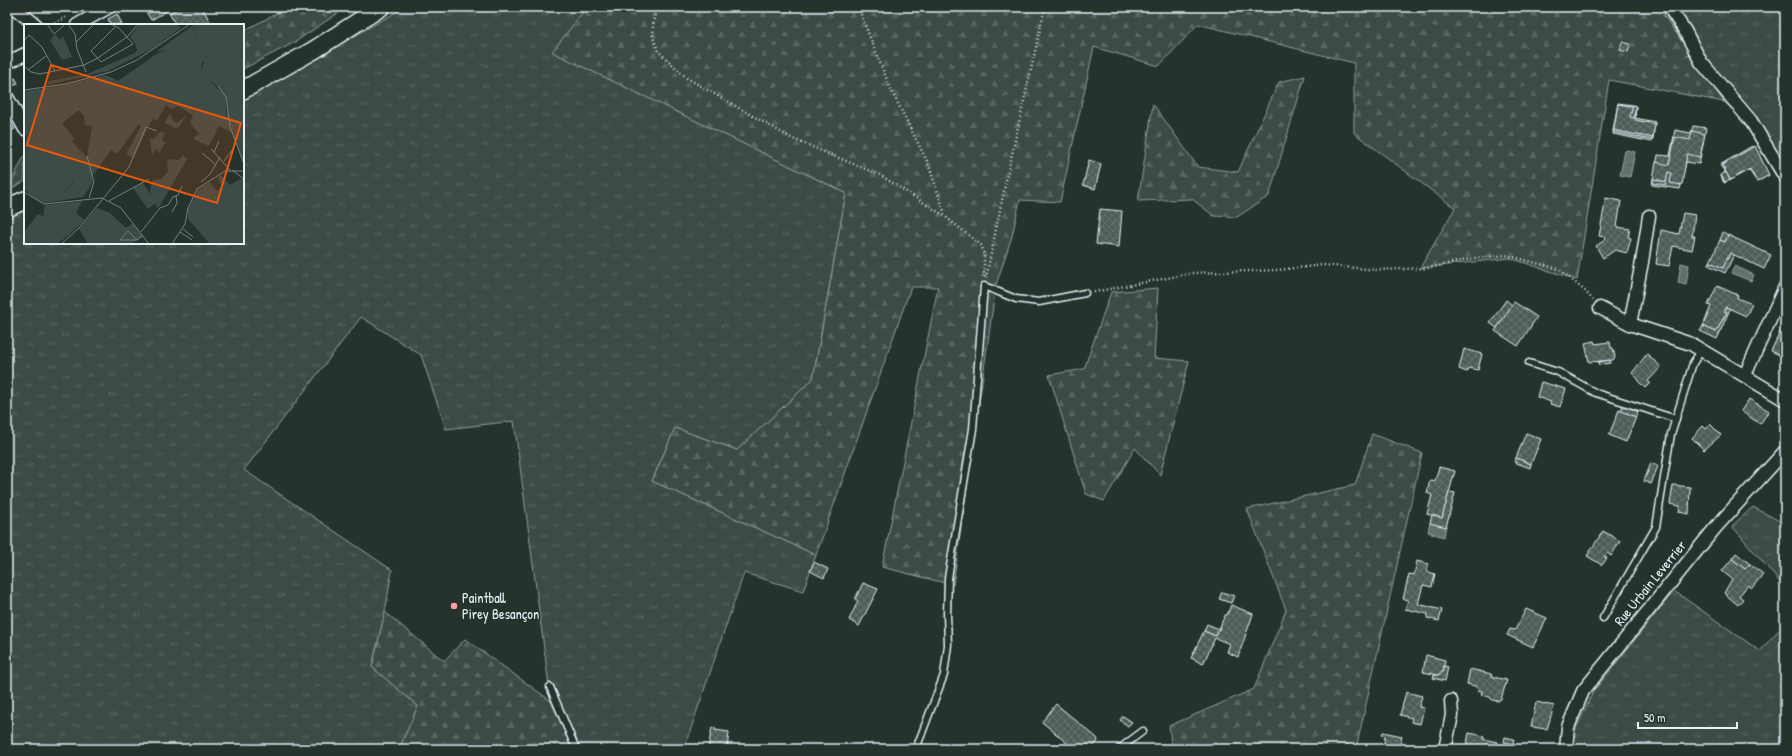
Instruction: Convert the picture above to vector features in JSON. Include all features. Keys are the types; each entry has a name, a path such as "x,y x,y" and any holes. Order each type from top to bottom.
{"main road":[{"path":"244,89 314,50 381,7"},
{"path":"7,208 24,200"}],"street":[{"path":"13,7 35,24"},
{"path":"78,24 92,11 110,7"},
{"path":"1669,7 1685,31 1701,62 1727,95 1751,121 1785,177"},
{"path":"7,64 24,55"},
{"path":"7,97 24,127"},
{"path":"1630,324 1649,216"},
{"path":"1745,376 1785,287"},
{"path":"1600,308 1630,324 1691,344 1785,400"},
{"name":"Rue Urbain Leverrier","path":"1566,749 1568,727 1583,691 1716,526 1779,456 1785,452"},
{"path":"1445,749 1452,715 1451,701"}],"lane":[{"path":"916,749 944,675 948,645 948,578 972,429 984,286 1016,299 1039,302 1085,294"},
{"path":"1603,618 1656,527 1671,434 1693,363 1701,351"},
{"path":"1529,363 1558,372 1596,393 1676,419"},
{"path":"550,687 576,749"},
{"path":"1119,749 1143,730"}],"path":[{"path":"656,7 653,24 653,37 658,50 687,78 793,139 880,175 946,218 982,246 984,257 984,286"},
{"path":"858,7 891,90 928,163 946,218"},
{"path":"984,286 1045,7"},
{"path":"1085,294 1193,273 1278,270 1323,264 1378,270 1429,268 1475,258 1506,255 1559,269 1585,291 1600,308"}],"green space":[{"path":"289,7 347,7 295,42 244,68 244,30"},
{"path":"405,7 587,7 553,52 846,193 813,379 737,450 675,428 652,481 816,555 803,591 744,573 684,749 573,749 551,701 514,421 446,429 421,355 361,317 244,470 392,570 385,612 372,667 418,706 399,749 7,749 7,218 24,210 24,244 244,244 244,99"},
{"path":"587,7 1658,7 1724,102 1609,80 1577,280 1510,258 1420,268 1455,208 1354,133 1354,63 1198,24 1159,66 1094,47 1060,202 1020,200 1012,236 996,285 953,585 882,567 938,287 911,287 816,555 652,481 675,428 737,450 813,379 846,193 552,52"},
{"path":"1658,7 1785,7 1785,187 1743,118 1724,102"},
{"path":"1305,76 1269,196 1237,217 1214,216 1192,199 1138,201 1153,104 1198,167 1238,172 1279,82"},
{"path":"24,157 24,182 7,190"},
{"path":"1158,288 1154,358 1189,361 1160,475 1135,448 1104,501 1086,494 1049,375 1084,369 1111,292"},
{"path":"1372,434 1422,453 1356,749 1172,749 1169,726 1254,689 1286,610 1247,509 1355,485"},
{"path":"1753,507 1785,524 1785,588 1732,526"},
{"path":"1674,591 1760,651 1785,623 1785,749 1574,749 1575,731 1593,692"},
{"path":"385,612 444,661 465,639 551,701 573,749 399,749 418,706 372,667"}],"water":[{"path":"1625,151 1635,152 1630,177 1620,175"},
{"path":"1681,263 1689,265 1686,285 1678,283"},
{"path":"1735,266 1754,275 1751,281 1731,273"},
{"path":"1430,522 1446,526 1444,537 1428,532"}],"building":[{"path":"152,7 172,8 151,20 145,10"},
{"path":"181,7 202,7 210,22 207,24 175,24 169,13"},
{"path":"117,14 122,24 110,24 108,19"},
{"path":"1622,42 1630,44 1628,52 1620,50"},
{"path":"15,78 18,83 9,88 7,83"},
{"path":"1618,103 1633,105 1630,117 1655,122 1653,138 1613,130"},
{"path":"1618,104 1636,107 1635,120 1655,124 1652,142 1613,134"},
{"path":"1633,105 1636,106 1634,118 1630,117"},
{"path":"12,124 15,129 7,133 7,127"},
{"path":"1693,126 1706,128 1699,164 1686,162 1680,189 1652,185 1658,155 1670,156 1675,130 1691,133"},
{"path":"1613,130 1653,138 1652,140 1613,132"},
{"path":"1692,131 1705,134 1700,157 1687,154 1682,185 1670,183 1672,173 1668,172 1666,182 1653,179 1656,162 1669,165 1675,137 1690,140"},
{"path":"1752,146 1769,175 1757,182 1749,170 1724,183 1720,175 1725,172 1720,165"},
{"path":"1755,146 1769,175 1757,182 1750,169 1730,180 1722,165"},
{"path":"1089,160 1101,164 1095,189 1083,185"},
{"path":"1726,172 1730,180 1725,182 1721,175"},
{"path":"1653,179 1666,182 1666,185 1653,183"},
{"path":"1606,198 1621,201 1617,227 1630,229 1628,237 1631,238 1627,253 1615,250 1603,258 1596,246 1605,240 1606,237 1599,236"},
{"path":"1100,209 1122,211 1119,247 1096,244"},
{"path":"1683,213 1695,215 1692,236 1695,236 1692,250 1673,246 1669,266 1656,264 1661,230 1679,234"},
{"path":"1723,232 1728,235 1725,242 1720,240"},
{"path":"1728,235 1771,255 1764,269 1730,253 1723,268 1710,262 1720,240 1725,242"},
{"path":"1730,253 1734,255 1725,273 1708,265 1710,262 1723,268"},
{"path":"1717,286 1738,295 1737,298 1752,304 1746,316 1726,307 1724,311 1727,312 1716,332 1703,326 1711,306 1708,305"},
{"path":"1506,300 1512,305 1497,328 1490,323"},
{"path":"1514,302 1537,317 1518,346 1495,331"},
{"path":"1726,307 1730,309 1717,339 1700,331 1703,326 1716,332 1727,312 1724,311"},
{"path":"1783,326 1785,327 1784,357 1771,351"},
{"path":"1594,341 1595,344 1610,342 1615,357 1613,360 1589,362 1585,343"},
{"path":"1464,349 1482,354 1478,370 1469,368 1467,372 1459,369"},
{"path":"1647,354 1661,367 1648,381 1650,383 1645,388 1632,373"},
{"path":"1610,360 1610,363 1599,365 1598,362"},
{"path":"1541,382 1566,389 1560,407 1550,404 1551,402 1537,397"},
{"path":"1749,399 1769,411 1760,424 1741,411"},
{"path":"1623,405 1638,411 1636,417 1621,411"},
{"path":"1619,410 1636,417 1626,442 1609,435"},
{"path":"1710,424 1721,435 1704,450 1692,438 1703,426 1706,429"},
{"path":"1526,433 1541,439 1531,464 1516,458"},
{"path":"1516,458 1531,464 1530,468 1514,462"},
{"path":"1651,463 1658,466 1651,484 1644,481"},
{"path":"1439,467 1455,471 1442,518 1427,514 1432,495 1427,493 1430,480 1435,481"},
{"path":"1673,485 1690,487 1689,514 1679,512 1680,506 1670,504"},
{"path":"1449,492 1455,493 1446,527 1430,523 1432,515 1442,518"},
{"path":"1603,531 1620,541 1611,556 1607,553 1604,557 1607,558 1602,565 1587,556"},
{"path":"1736,553 1750,564 1745,569 1732,559"},
{"path":"1732,559 1745,569 1750,564 1763,574 1752,588 1748,585 1739,596 1743,599 1738,605 1724,593 1732,579 1722,571"},
{"path":"1417,561 1428,564 1426,571 1435,574 1432,587 1423,585 1418,604 1442,610 1439,621 1427,618 1428,614 1405,609 1408,600 1403,599 1409,574 1414,575"},
{"path":"814,562 828,569 824,578 810,571"},
{"path":"863,583 878,589 859,626 849,620 858,601 855,599"},
{"path":"1222,592 1234,596 1231,603 1219,599"},
{"path":"1231,605 1253,614 1238,657 1227,652 1230,644 1215,638 1203,664 1191,658 1204,631 1216,636"},
{"path":"1526,609 1547,618 1533,647 1507,635 1510,629 1515,630"},
{"path":"1207,624 1219,629 1216,636 1204,631"},
{"path":"1426,655 1445,660 1443,672 1438,675 1423,672"},
{"path":"1444,666 1448,667 1445,681 1433,678 1434,675 1438,675 1443,672"},
{"path":"1470,669 1507,680 1501,699 1498,701 1492,700 1490,697 1481,695 1482,691 1477,690 1478,687 1467,684"},
{"path":"1406,692 1422,696 1419,707 1424,708 1420,724 1411,722 1412,718 1400,715"},
{"path":"1536,702 1554,706 1547,729 1531,727"},
{"path":"1056,704 1097,738 1098,741 1091,749 1074,749 1042,722"},
{"path":"1123,716 1132,722 1128,726 1120,720"},
{"path":"712,727 715,728 715,730 729,732 727,749 708,749"},
{"path":"1383,732 1402,736 1400,746 1401,749 1383,749 1385,736 1382,735"},
{"path":"1469,733 1484,736 1483,739 1497,742 1495,749 1466,748"},
{"path":"1505,737 1514,739 1513,744 1504,742"}],"place":[{"name":"Paintball Pirey Besançon","path":"454,606"}]}
